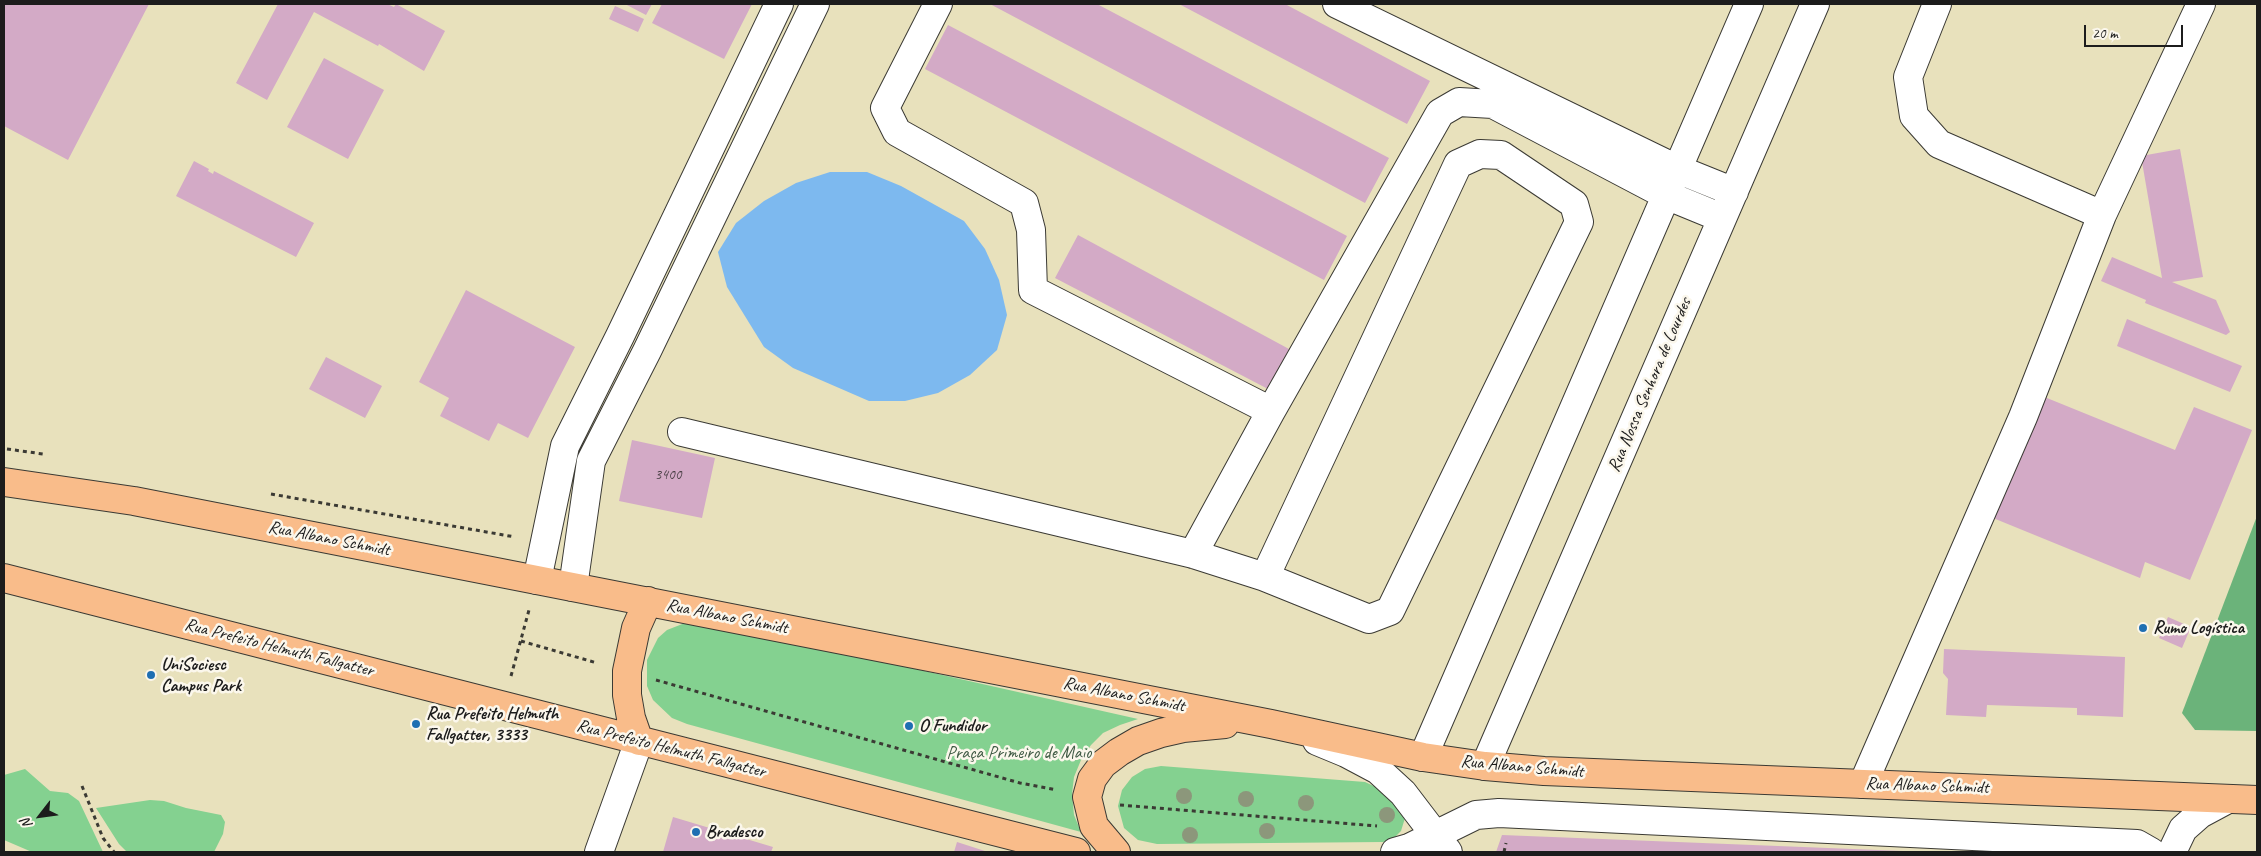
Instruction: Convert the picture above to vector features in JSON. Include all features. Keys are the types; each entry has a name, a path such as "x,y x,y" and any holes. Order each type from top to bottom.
{"main road":[{"name":"Rua Albano Schmidt","path":"4,482 134,501 1271,724 1423,757 1485,766 1544,771 2257,800"},
{"name":"Rua Prefeito Helmuth Fallgatter","path":"4,578 502,705 1021,845 1076,852"},
{"path":"638,741 628,702 627,671 636,628 648,601"},
{"path":"1116,852 1094,826 1086,797 1092,778 1103,764 1138,741 1183,728 1236,723 1271,724"}],"street":[{"path":"537,580 565,446 620,336 779,4"},
{"path":"572,587 591,461 652,342 815,4"},
{"path":"938,4 885,108 896,132 1024,203 1031,230 1033,290 1271,411"},
{"path":"1337,4 1677,169 1734,192"},
{"path":"1423,757 1749,4"},
{"name":"Rua Nossa Senhora de Lourdes","path":"1485,766 1815,4"},
{"path":"1937,4 1908,77 1914,116 1939,144 2102,215"},
{"path":"1864,784 2023,418 2102,215 2201,4"},
{"path":"1192,554 1440,113 1460,102 1493,104 1666,195 1722,218"},
{"path":"682,432 1192,554 1265,577 1369,619 1390,611 1579,222 1574,204 1502,155 1480,154 1458,164 1265,577"},
{"path":"1271,724 1346,752 1378,770 1403,793 1435,835"},
{"path":"599,852 638,741"},
{"path":"2172,852 2183,829 2200,814 2228,799"},
{"path":"1395,852 1476,815 1499,813 2137,844 2151,852"},
{"path":"1464,852 1463,850 1476,815"}],"path":[{"path":"502,705 537,580"},
{"path":"521,641 1020,783 1123,805 1404,828 1435,835"},
{"path":"82,786 103,838 114,852"}],"green space":[{"path":"2257,516 2257,731 2195,730 2182,713"},
{"name":"Praça Primeiro de Maio","path":"690,621 702,621 1138,719 1103,733 1091,745 1081,760 1074,777 1072,794 1074,815 1081,832 687,724 672,718 653,700 647,686 647,660 658,638 667,630"},
{"path":"1161,766 1365,782 1378,788 1401,805 1405,818 1401,831 1393,839 1383,842 1157,844 1138,840 1124,828 1118,806 1122,790 1132,777 1145,769"},
{"path":"25,769 50,791 68,793 79,801 103,852 32,852 4,840 4,775"},
{"path":"150,800 164,801 186,808 221,815 225,822 223,834 214,852 127,852 119,844 96,808"}],"water":[{"path":"830,172 867,172 901,186 964,221 985,249 999,280 1007,315 997,350 970,375 938,393 905,401 869,401 793,368 764,347 727,287 718,252 736,223 764,201 796,183"}],"building":[{"path":"4,4 149,4 68,160 4,126"},
{"path":"278,4 387,4 394,7 396,4 445,31 424,71 379,44 378,46 314,12 267,100 236,83"},
{"path":"625,4 652,4 646,15"},
{"path":"662,4 752,4 724,59 652,23"},
{"path":"990,4 1097,4 1389,158 1365,203"},
{"path":"1179,4 1285,4 1430,81 1407,124"},
{"path":"615,6 644,19 638,32 609,19"},
{"path":"948,25 1347,236 1324,280 925,69"},
{"path":"324,58 384,90 348,159 287,127"},
{"path":"2180,149 2203,277 2172,282 2216,300 2230,332 2226,335 2145,303 2146,300 2101,281 2112,257 2162,278 2141,156"},
{"path":"194,161 209,169 208,171 213,174 214,171 314,223 296,257 176,196"},
{"path":"1078,235 1289,349 1268,389 1055,278"},
{"path":"466,290 575,347 528,438 498,423 489,441 440,416 449,398 419,382"},
{"path":"2127,319 2242,366 2230,392 2117,346"},
{"path":"326,357 382,386 365,418 309,389"},
{"path":"2042,396 2175,450 2194,407 2252,430 2190,580 2145,562 2140,578 1993,518"},
{"path":"632,440 715,458 702,518 619,501"},
{"path":"2168,617 2191,627 2182,648 2159,638"},
{"path":"1944,649 2125,657 2123,717 2077,715 2077,708 1987,705 1986,717 1946,715 1948,679 1943,673"},
{"name":"Bradesco","path":"673,817 773,847 771,852 663,852"},
{"path":"1502,835 1903,851 1903,852 1496,852"},
{"path":"957,842 988,852 954,852"}],"place":[{"name":"Rumo Logística","path":"2143,628"},
{"name":"UniSociesc Campus Park","path":"151,675"},
{"name":"Rua Prefeito Helmuth Fallgatter, 3333","path":"416,724"},
{"name":"O Fundidor","path":"909,726"},
{"name":"Bradesco","path":"696,832"}]}
